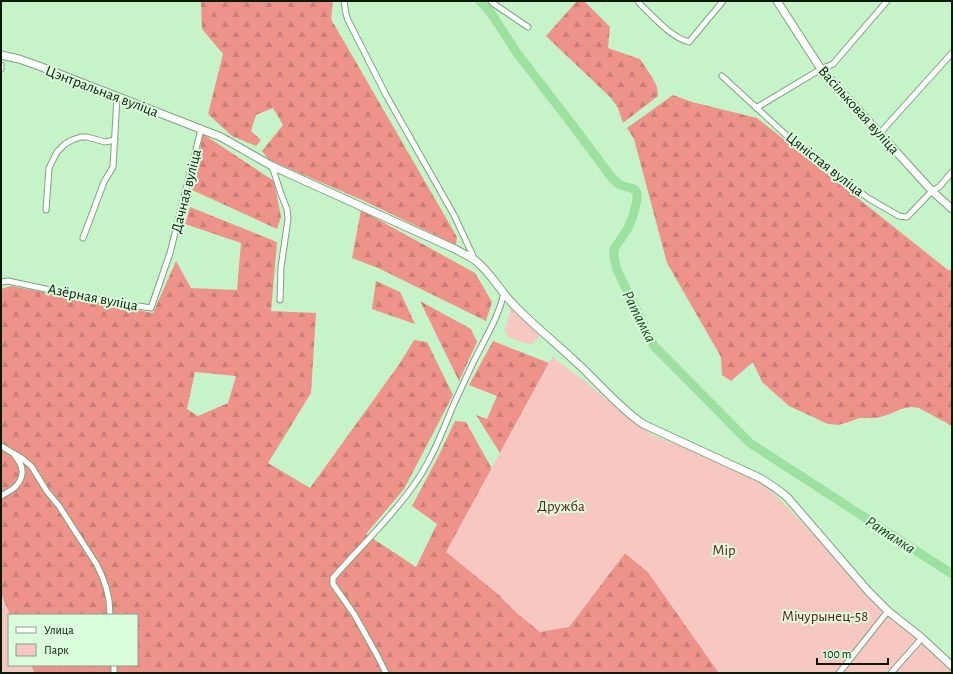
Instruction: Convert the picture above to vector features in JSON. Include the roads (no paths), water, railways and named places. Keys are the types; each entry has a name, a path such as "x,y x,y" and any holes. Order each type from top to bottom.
{"street":[{"path":"344,1 348,20 393,107 454,215 475,260"},
{"path":"492,1 494,4 528,27"},
{"path":"638,1 662,26 680,40 689,42 723,1"},
{"name":"Васільковая вуліца","path":"777,1 821,69 932,191 952,209"},
{"path":"756,108 821,69 833,64 888,1"},
{"path":"880,133 952,53"},
{"name":"Цэнтральная вуліца","path":"1,55 25,61 222,137 272,166 455,249 475,260 490,274 523,314 631,415 643,424 773,485 793,504 887,612 952,666"},
{"name":"Цяністая вуліца","path":"722,76 813,158 868,198 899,216 907,217 932,191"},
{"path":"83,238 104,182 113,167 117,97"},
{"name":"Дачная вуліца","path":"170,253 201,129"},
{"path":"46,210 49,168 57,152 65,144 81,137 88,137 105,142 115,140"},
{"path":"272,166 287,209 288,220 281,267 280,300"},
{"path":"932,191 939,187 952,172"},
{"name":"Азёрная вуліца","path":"1,282 8,281 83,297 151,308 170,253"},
{"path":"386,673 354,614 333,584 333,578 387,519 412,489 426,466 501,305 504,292"},
{"path":"1,446 23,459 32,467 46,490 60,506 97,565 106,587 110,614"},
{"path":"1,496 16,486 22,474 22,467 13,454"},
{"path":"839,673 887,612"},
{"path":"891,673 921,640"}],"waterway":[{"name":"Ратамка","path":"480,1 489,10 517,53 612,178 620,185 634,189 637,193 633,216 627,230 614,249 614,257 617,270 654,346 750,443 952,574"}],"park label":[{"name":"Дружба","path":"561,506"},
{"name":"Мір","path":"724,550"},
{"name":"Мічурынец-58","path":"825,616"}]}
